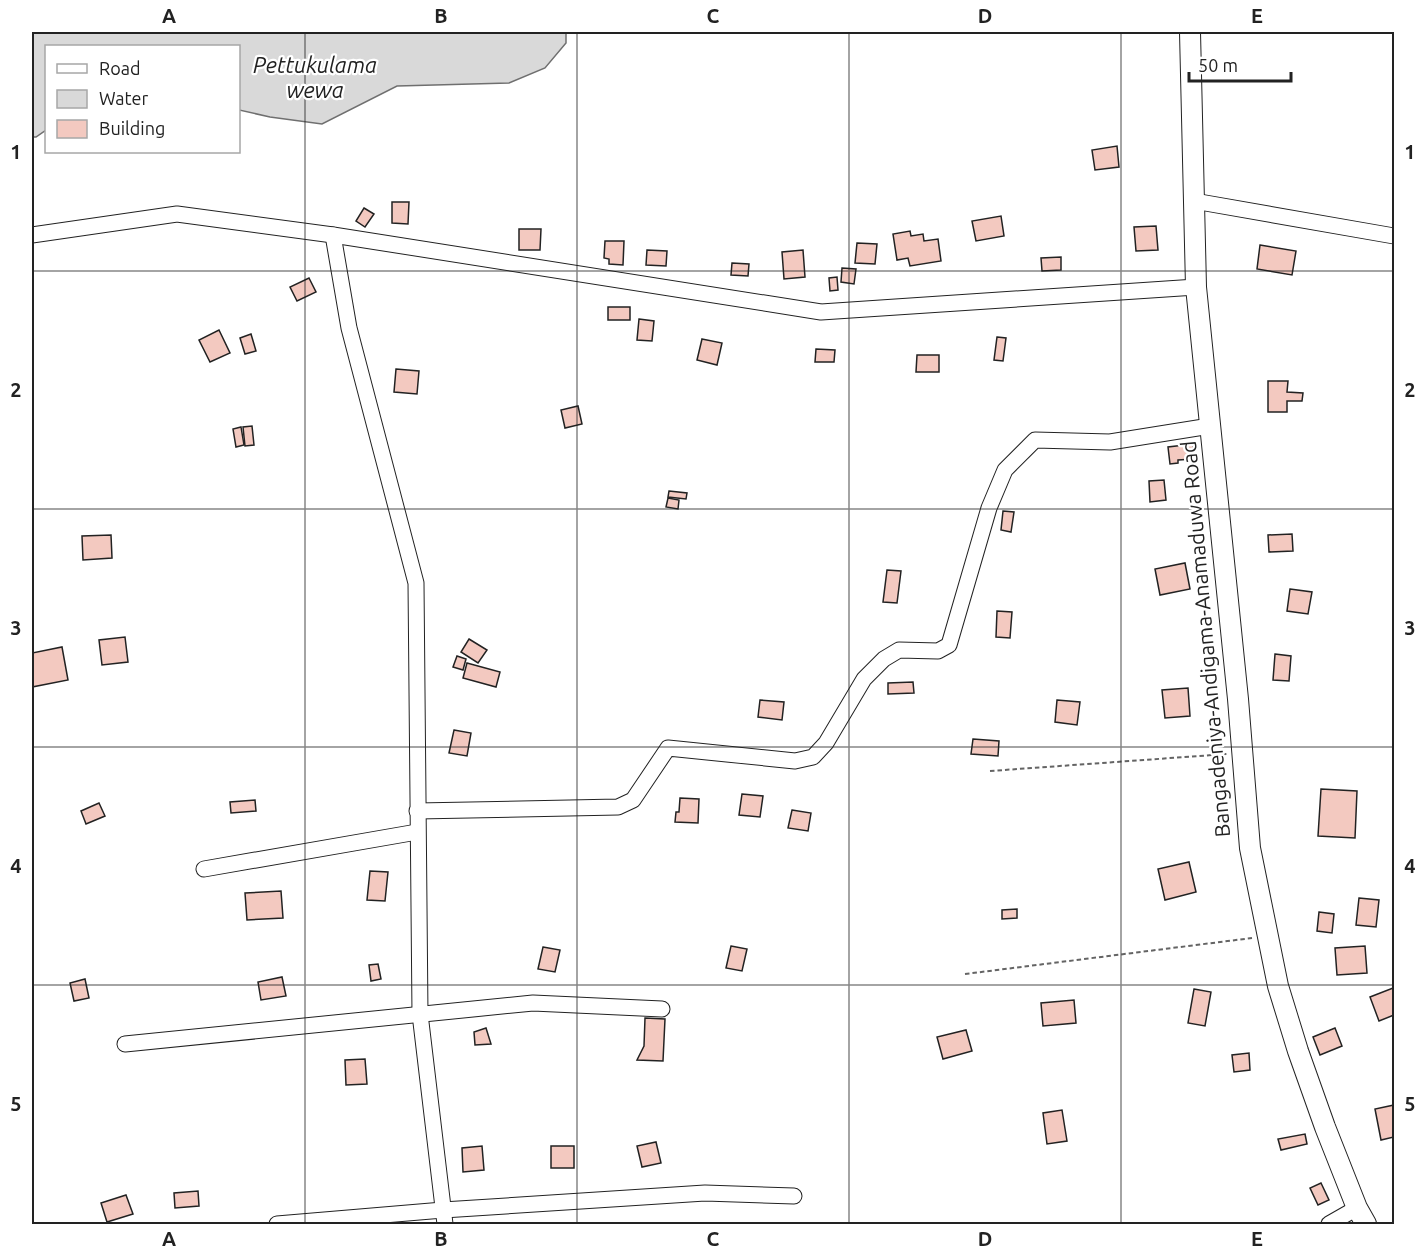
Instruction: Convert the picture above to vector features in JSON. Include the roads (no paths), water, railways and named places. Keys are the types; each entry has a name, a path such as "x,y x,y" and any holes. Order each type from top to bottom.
{"main road":[{"name":"Bangadeniya-Andigama-Anamaduwa Road","path":"1190,32 1196,287 1238,699 1250,848 1278,986 1325,1127 1362,1216"}],"street":[{"path":"1194,201 1395,236"},
{"path":"32,235 177,214 333,235 821,312 1196,287"},
{"path":"333,235 349,328 416,583 420,1014 444,1217"},
{"path":"417,811 618,807 633,800 668,748 795,761 813,757 826,743 864,679 884,659 899,650 938,651 949,645 988,508 1005,470 1035,440 1110,442 1210,426"},
{"path":"204,869 417,832"},
{"path":"125,1044 533,1002 662,1008"},
{"path":"277,1224 444,1217 705,1193 794,1196"},
{"path":"1329,1224 1362,1216"}],"water":[{"name":"Pettukulama wewa","path":"32,32 566,32 566,43 545,68 509,83 397,86 322,124 240,110 240,45 45,45 45,131 32,137"}]}
